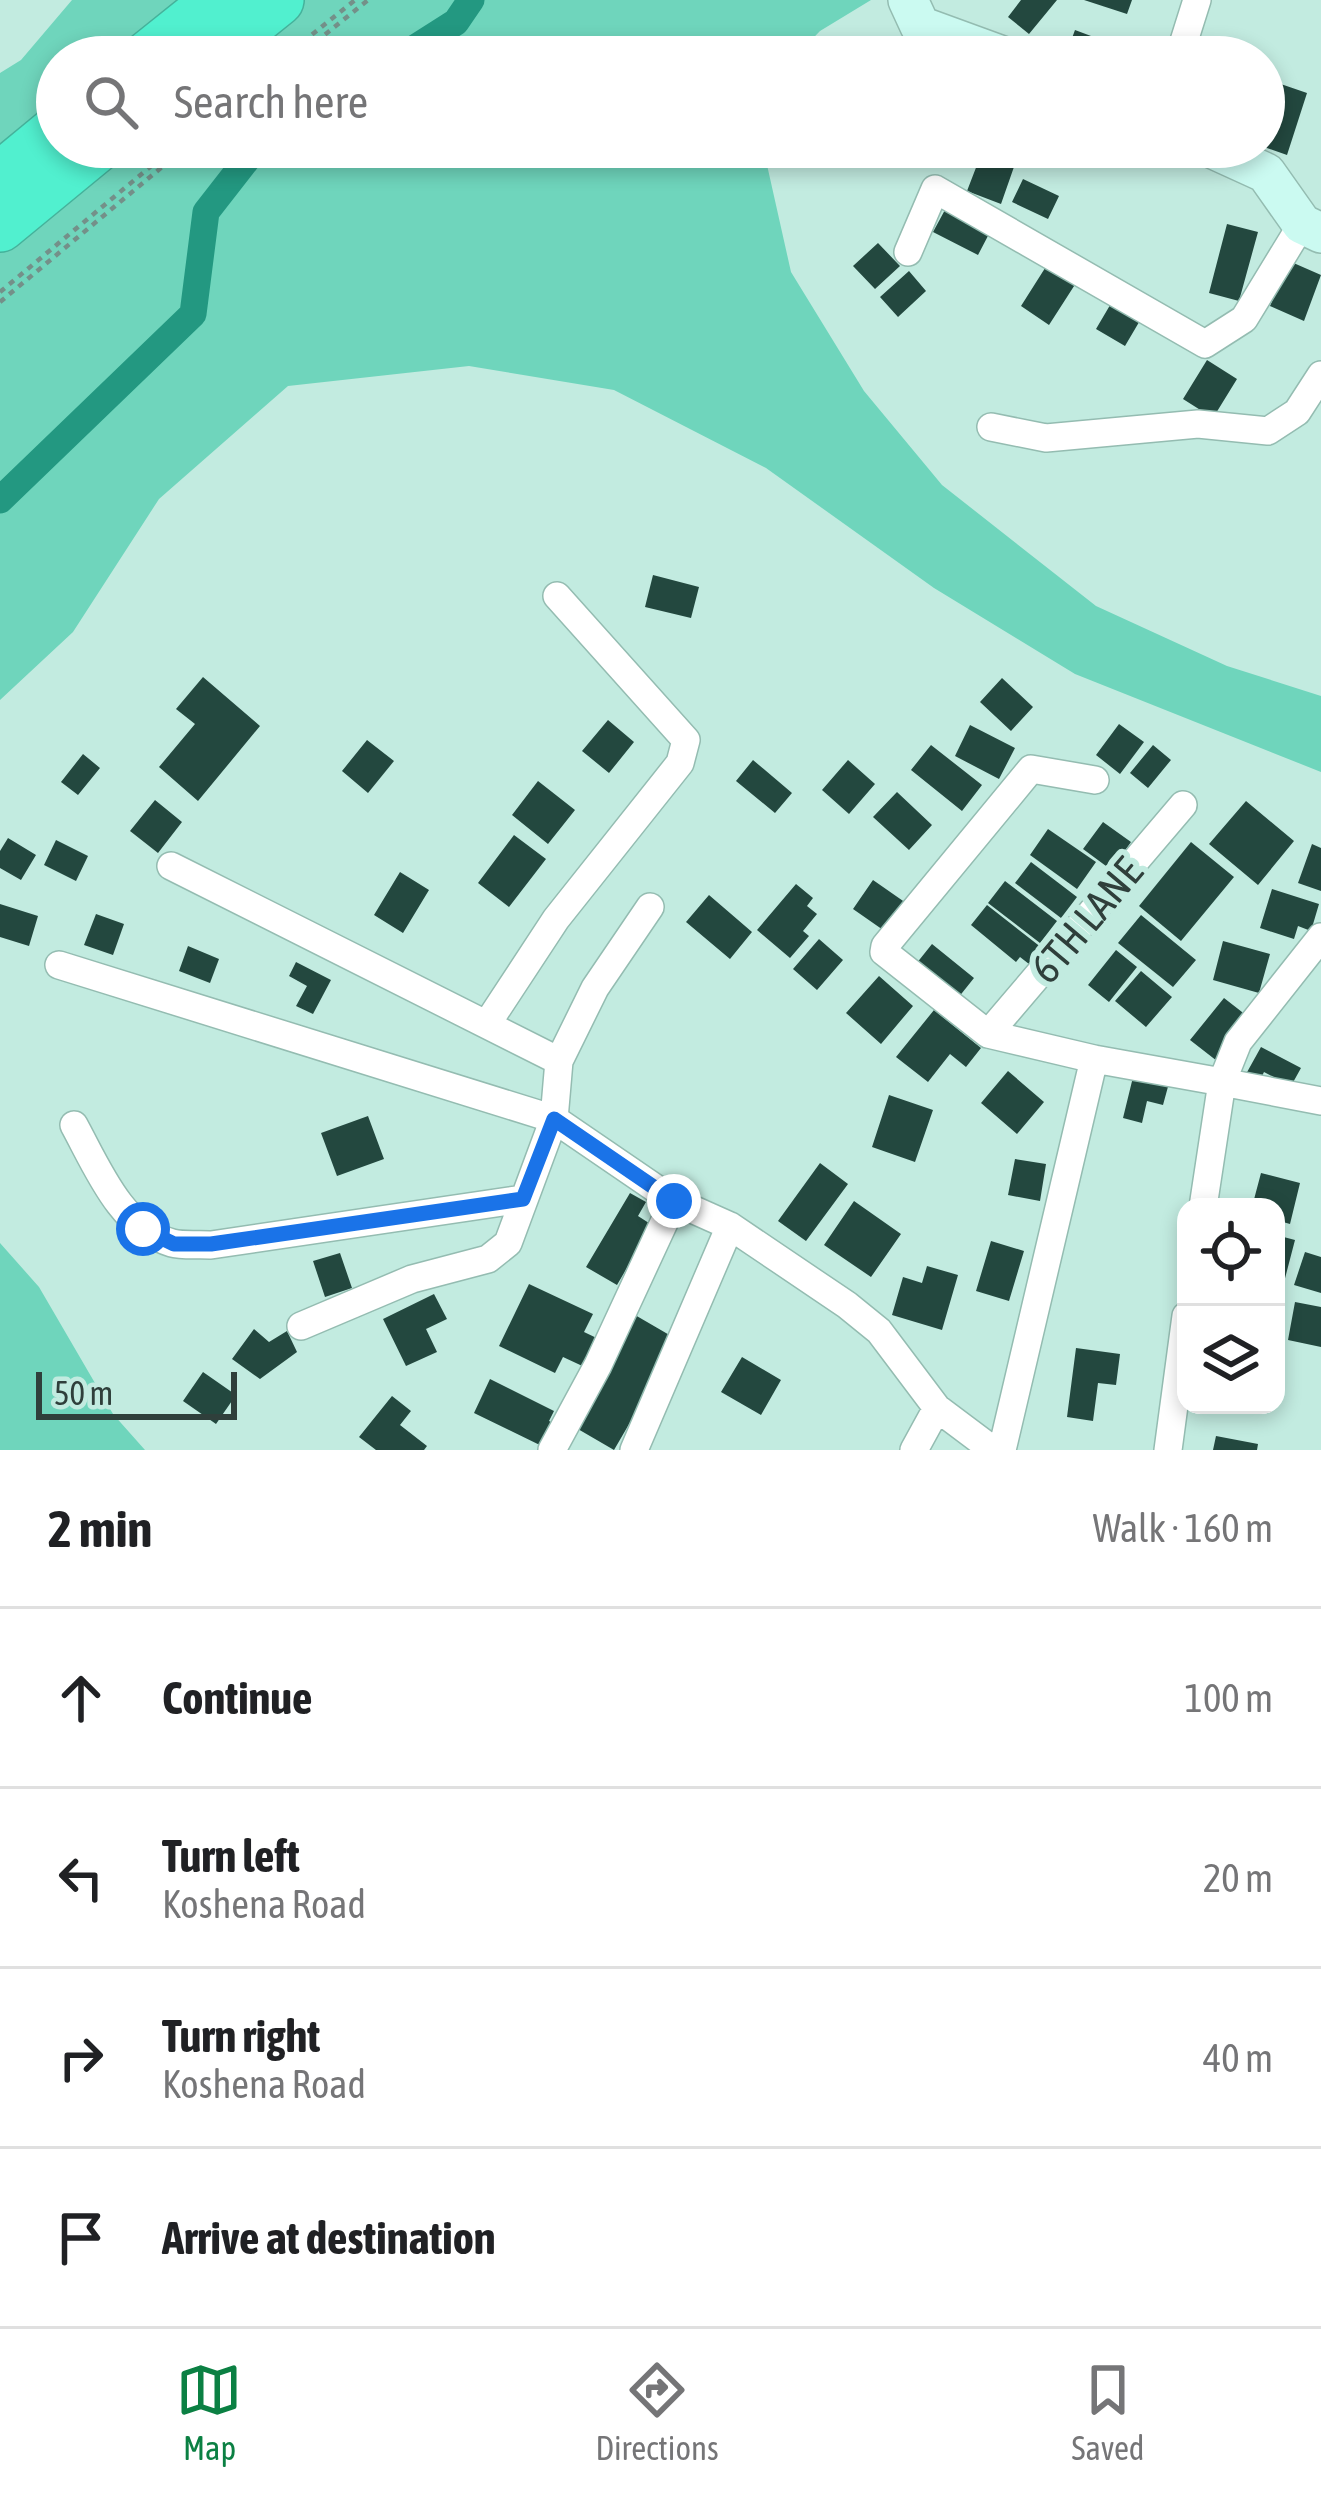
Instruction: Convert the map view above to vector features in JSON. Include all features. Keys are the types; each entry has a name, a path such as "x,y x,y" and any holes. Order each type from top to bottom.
{"highway":[{"path":"174,36 218,0"},
{"path":"233,36 278,0"},
{"path":"0,178 36,148"},
{"path":"0,226 70,168"}],"street":[{"path":"908,0 920,26 947,36"},
{"path":"1186,36 1197,0"},
{"path":"908,252 935,189 1205,344 1244,319 1311,229 1266,173 1255,168"},
{"path":"991,427 1046,438 1198,424 1268,431 1297,412 1321,375"},
{"path":"488,1024 556,919 680,764 686,740 556,596"},
{"path":"1095,780 1031,769 885,946 888,958 988,1034 1094,1059 1321,1101"},
{"name":"6TH LANE","path":"988,1034 1183,805"},
{"path":"171,866 559,1061"},
{"path":"301,1326 412,1280 488,1259 508,1243 554,1119 559,1061 595,988 650,907"},
{"path":"1204,1198 1222,1082 1238,1042 1321,937"},
{"path":"58,965 554,1119 674,1201 730,1226 879,1331 937,1408 995,1450 1094,1059"},
{"path":"74,1125 107,1186 143,1229 174,1244 211,1244 523,1199"},
{"path":"552,1450 598,1365 674,1201"},
{"path":"634,1450 730,1226"},
{"path":"1168,1450 1177,1383"},
{"path":"914,1450 937,1408"}],"path":[{"path":"311,36 356,0"},
{"path":"323,36 368,0"},
{"path":"0,292 149,168"},
{"path":"0,302 161,168"}],"green space":[{"path":"72,0 871,0 815,36 41,36"},
{"path":"36,42 36,168 768,168 791,272 864,391 942,485 1096,606 1227,666 1321,696 1321,772 1075,674 934,588 766,468 614,390 469,366 288,386 159,499 73,632 0,700 0,73 21,60"},
{"path":"0,1243 39,1287 113,1414 145,1450 0,1450"}],"building":[{"path":"1021,0 1057,0 1029,34 1008,17"},
{"path":"1084,0 1132,0 1127,14"},
{"path":"1285,85 1307,93 1285,154"},
{"path":"976,168 1014,168 1001,204 967,191"},
{"path":"1023,179 1059,196 1048,219 1012,202"},
{"path":"946,208 990,232 978,255 933,232"},
{"path":"1227,224 1258,232 1239,301 1209,293"},
{"path":"878,243 900,266 875,289 853,266"},
{"path":"1289,261 1321,275 1304,321 1270,306"},
{"path":"1047,265 1076,283 1049,325 1021,306"},
{"path":"909,271 926,291 898,317 880,297"},
{"path":"1116,295 1145,312 1125,346 1096,329"},
{"path":"1207,360 1237,379 1213,418 1183,399"},
{"path":"653,575 699,587 691,618 645,607"},
{"path":"203,677 260,726 198,801 159,767 195,724 176,709"},
{"path":"1002,678 1033,707 1011,731 980,702"},
{"path":"608,720 634,742 609,773 582,751"},
{"path":"1119,724 1144,742 1120,774 1096,755"},
{"path":"970,725 1015,748 999,779 955,756"},
{"path":"367,740 394,761 368,793 342,771"},
{"path":"931,745 982,785 962,811 911,770"},
{"path":"1153,745 1171,760 1148,788 1130,773"},
{"path":"83,754 100,768 78,795 61,782"},
{"path":"753,760 792,793 775,813 736,781"},
{"path":"848,760 875,784 849,814 822,790"},
{"path":"538,781 575,810 548,844 512,815"},
{"path":"897,792 932,825 909,850 873,817"},
{"path":"155,800 182,822 158,853 130,831"},
{"path":"1246,801 1294,841 1258,885 1209,844"},
{"path":"1103,822 1131,842 1117,862 1112,858 1106,866 1083,849"},
{"path":"1048,829 1096,862 1077,889 1030,855"},
{"path":"514,835 546,859 509,907 478,883"},
{"path":"8,838 36,855 21,880 0,868 0,851"},
{"path":"56,840 88,856 76,881 44,865"},
{"path":"1191,842 1234,877 1181,941 1139,906"},
{"path":"1312,844 1321,848 1321,891 1298,883"},
{"path":"1031,862 1077,897 1061,918 1015,883"},
{"path":"400,872 429,890 403,933 374,915"},
{"path":"873,880 906,903 886,932 853,909"},
{"path":"1005,881 1057,921 1040,943 988,903"},
{"path":"796,884 813,898 807,906 817,914 803,931 809,936 790,958 757,930"},
{"path":"1272,889 1319,904 1311,931 1298,926 1294,939 1260,928"},
{"path":"709,895 752,932 730,959 686,922"},
{"path":"0,904 38,916 29,946 0,937"},
{"path":"987,905 1042,948 1029,964 1020,957 1016,962 971,925"},
{"path":"96,914 124,924 113,955 84,945"},
{"path":"1141,915 1196,960 1173,987 1118,943"},
{"path":"819,939 843,960 817,990 793,969"},
{"path":"1223,941 1270,954 1259,993 1213,980"},
{"path":"932,944 974,978 954,1003 912,969"},
{"path":"188,946 219,959 210,983 179,971"},
{"path":"1116,950 1137,967 1109,1002 1088,985"},
{"path":"296,962 331,980 313,1014 296,1006 307,986 289,976"},
{"path":"1141,971 1172,997 1146,1027 1115,1001"},
{"path":"879,976 913,1006 881,1044 846,1013"},
{"path":"1224,998 1251,1019 1217,1061 1190,1040"},
{"path":"934,1010 981,1048 966,1067 950,1054 928,1082 896,1057"},
{"path":"1261,1047 1301,1068 1291,1086 1264,1072 1259,1082 1246,1074"},
{"path":"1008,1071 1044,1102 1017,1134 981,1103"},
{"path":"1134,1073 1169,1083 1163,1105 1147,1101 1142,1123 1123,1118"},
{"path":"889,1095 933,1110 915,1162 872,1147"},
{"path":"368,1116 384,1159 337,1176 321,1133"},
{"path":"1015,1159 1046,1164 1040,1201 1008,1195"},
{"path":"820,1163 848,1184 806,1241 778,1221"},
{"path":"1261,1173 1300,1183 1290,1224 1285,1223 1285,1198 1254,1198"},
{"path":"630,1193 646,1202 638,1216 652,1225 617,1285 586,1267"},
{"path":"854,1201 901,1234 871,1277 824,1245"},
{"path":"1285,1237 1295,1240 1285,1278"},
{"path":"991,1241 1024,1251 1009,1301 976,1291"},
{"path":"1305,1252 1321,1257 1321,1293 1294,1285"},
{"path":"340,1253 352,1288 325,1297 313,1261"},
{"path":"927,1266 958,1275 942,1330 892,1315 903,1277 922,1283"},
{"path":"529,1284 593,1314 584,1332 605,1342 591,1370 563,1357 555,1373 499,1346"},
{"path":"434,1294 447,1319 426,1329 437,1352 406,1366 383,1319"},
{"path":"1295,1302 1321,1307 1321,1347 1288,1340"},
{"path":"635,1315 678,1340 614,1450 571,1425"},
{"path":"254,1329 269,1342 287,1331 297,1352 260,1379 232,1359"},
{"path":"1076,1348 1120,1354 1116,1385 1098,1383 1093,1421 1067,1417"},
{"path":"742,1357 781,1380 761,1415 721,1392"},
{"path":"203,1372 236,1395 216,1424 183,1401"},
{"path":"490,1379 554,1411 549,1421 561,1427 550,1450 474,1413"},
{"path":"392,1396 411,1411 400,1425 427,1446 424,1450 376,1450 359,1437"},
{"path":"1216,1436 1258,1444 1257,1450 1213,1450"}],"waterway":[{"path":"434,36 456,22 471,0"},
{"path":"0,500 193,314 206,212 240,168"}],"route":[{"path":"143,1229 174,1244 211,1244 523,1199 554,1119 674,1201"}]}
